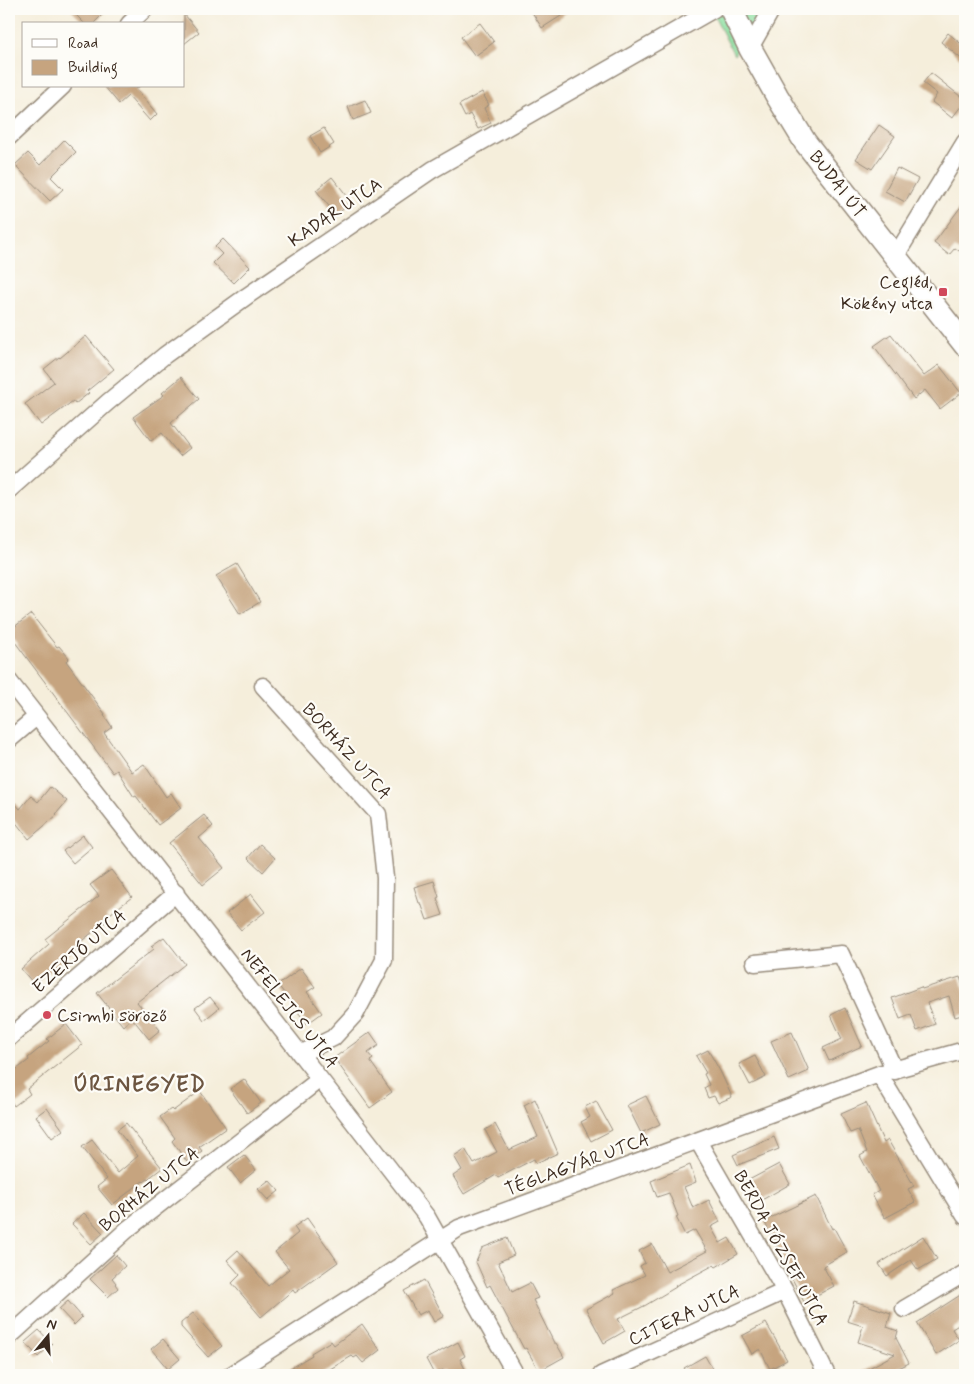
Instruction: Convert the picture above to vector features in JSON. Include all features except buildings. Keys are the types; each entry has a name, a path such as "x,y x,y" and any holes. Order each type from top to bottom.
{"street":[{"path":"131,22 145,9"},
{"name":"KADAR UTCA","path":"9,490 157,361 247,296 432,170 714,9"},
{"name":"BUDAI ÚT","path":"731,9 750,48 805,142 965,345"},
{"path":"750,48 772,9"},
{"path":"9,137 61,88"},
{"path":"895,257 965,142"},
{"name":"NEFELEJCS UTCA","path":"9,681 427,1217 516,1375"},
{"name":"BORHÁZ UTCA","path":"263,686 378,814 385,878 384,960 356,1013 334,1038 300,1054"},
{"path":"9,740 36,717"},
{"name":"EZERJÓ UTCA","path":"9,1038 176,893"},
{"path":"755,963 841,954 895,1071"},
{"name":"TÉGLAGYÁR UTCA","path":"231,1375 459,1228 879,1074 965,1050"},
{"path":"879,1074 965,1216"},
{"name":"BORHÁZ UTCA","path":"9,1337 129,1228 320,1079"},
{"name":"BERDA JÓZSEF UTCA","path":"698,1140 785,1291 827,1375"},
{"path":"904,1309 965,1273"},
{"name":"CITERA UTCA","path":"601,1375 785,1291"}],"green space":[{"path":"711,9 762,9 734,55"}],"place":[{"name":"Cegléd, Kökény utca","path":"943,292"},
{"name":"Csimbi söröző","path":"47,1015"}],"district":[{"name":"ÚRINEGYED","path":"139,1083"}]}
